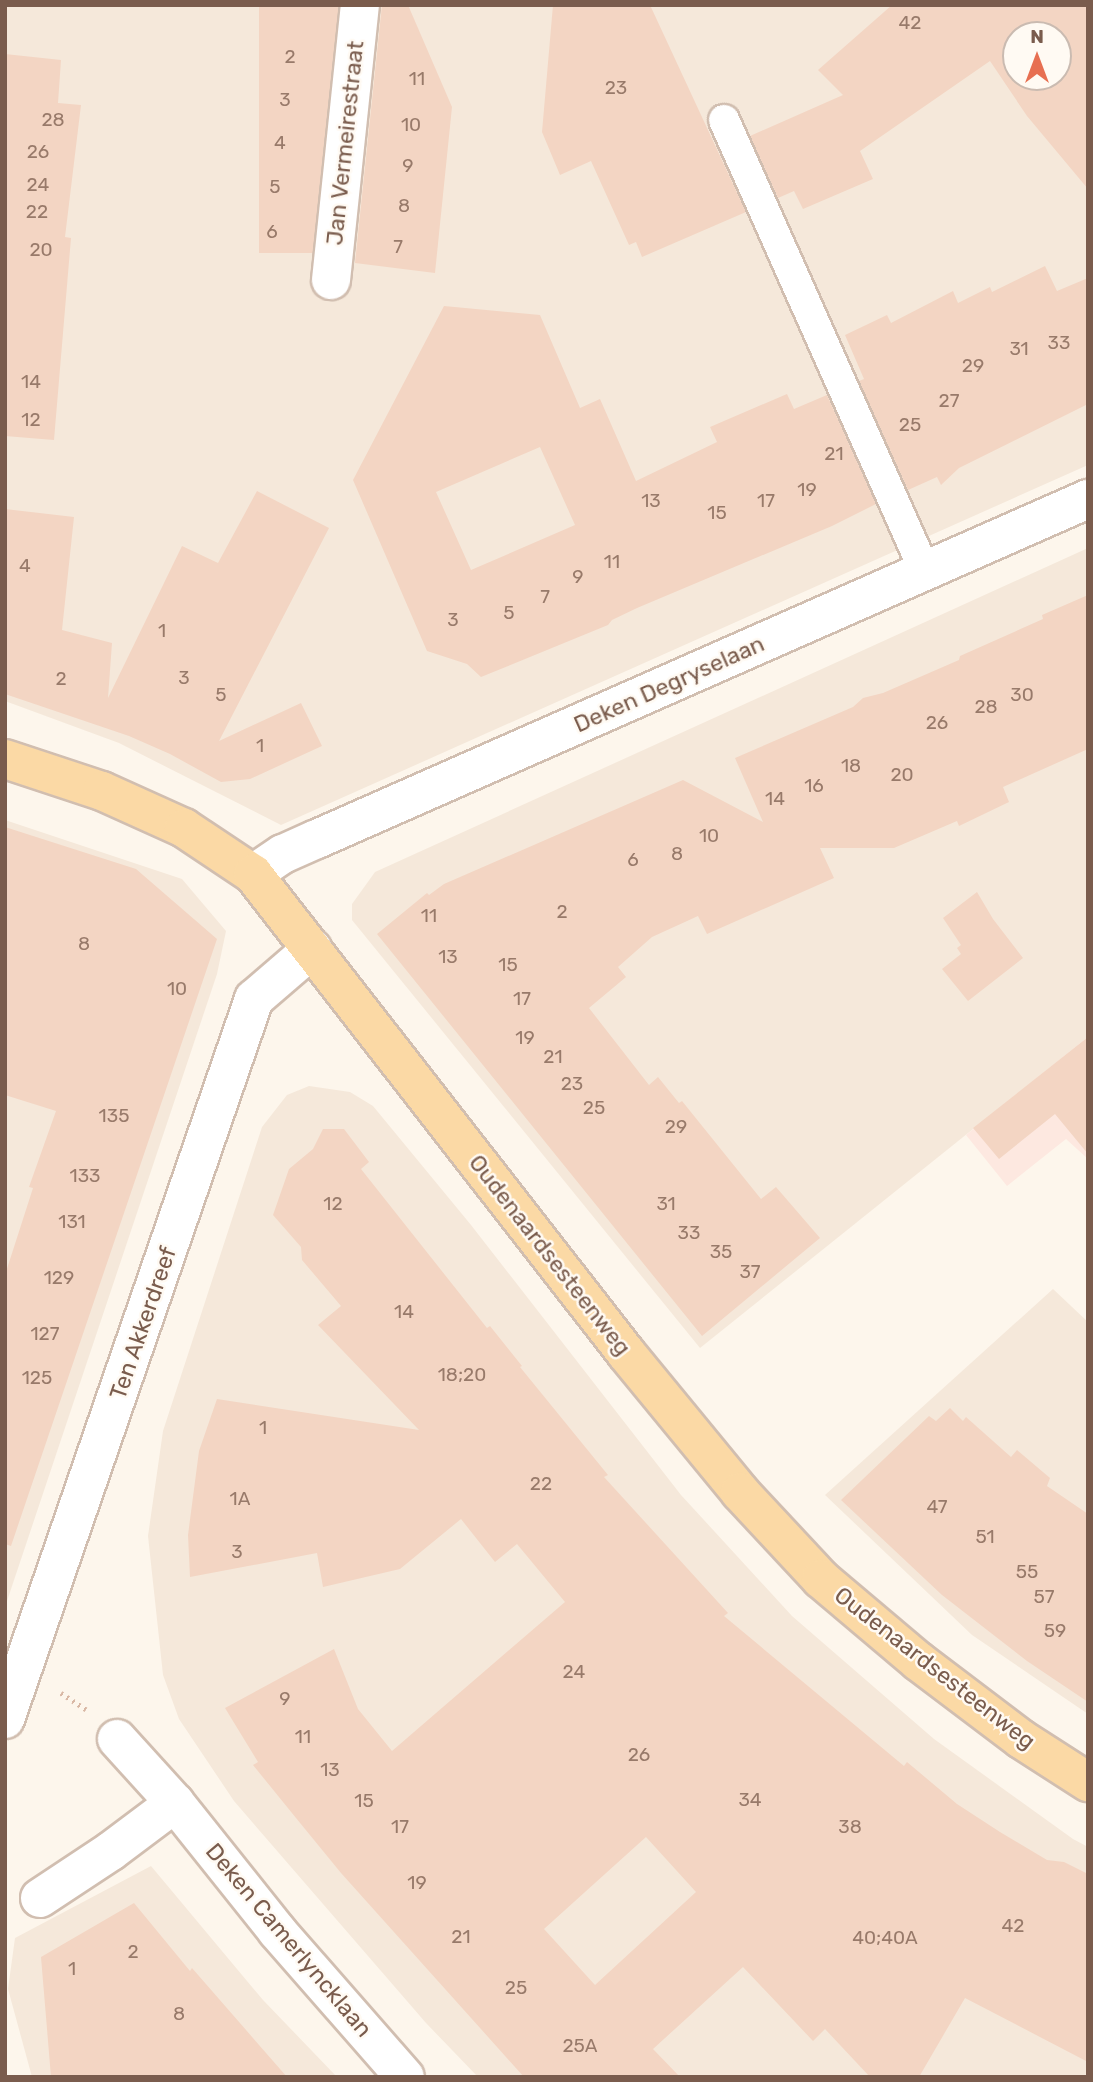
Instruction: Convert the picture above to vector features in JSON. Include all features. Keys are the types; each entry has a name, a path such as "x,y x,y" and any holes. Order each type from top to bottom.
{"main road":[{"name":"Oudenaardsesteenweg","path":"5,759 102,791 184,828 254,874 626,1353 740,1492 821,1579 918,1661 1021,1739 1088,1782"}],"street":[{"name":"Jan Vermeirestraat","path":"331,280 360,5"},
{"name":"Deken Degryselaan","path":"254,874 283,854 1088,499"},
{"name":"Ten Akkerdreef","path":"5,1718 23,1673 254,999 312,949"},
{"name":"Deken Camerlyncklaan","path":"117,1739 175,1802 277,1931 405,2077"},
{"path":"40,1898 111,1851 175,1802"}],"lane":[{"path":"724,120 925,571"}],"path":[{"path":"23,1673 82,1704 117,1739"}],"shaded area":[{"path":"5,5 1088,5 1088,465 281,825 119,743 5,701"},
{"path":"1088,548 1088,1037 700,1348 352,920 352,904 375,872"},
{"path":"5,820 182,879 226,931 217,974 5,1607"},
{"path":"1088,1037 1088,1159 1066,1139 1007,1186 966,1135"},
{"path":"309,1086 350,1092 373,1106 471,1225 681,1495 792,1616 934,1739 1088,1847 1088,2077 478,2077 426,2023 234,1801 179,1719 163,1675 148,1536 163,1431 262,1127 287,1095"},
{"path":"1053,1289 1088,1322 1088,1714 972,1635 825,1495"},
{"path":"151,1866 263,2000 337,2077 32,2077 8,1989 15,1938"}],"building":[{"path":"259,5 338,5 338,253 259,253"},
{"path":"382,5 408,5 452,107 435,273 355,263"},
{"path":"553,5 650,5 746,212 642,257 636,242 629,245 591,161 560,175 542,132"},
{"path":"892,5 1088,5 1088,189 1027,116 1010,91 1072,91 1072,21 1002,21 1002,79 990,61 860,151 873,179 803,209 794,191 778,198 750,136 843,95 818,70"},
{"path":"5,54 61,60 58,103 81,105 65,237 71,238 54,440 5,436"},
{"path":"1045,266 1057,291 1088,278 1088,404 959,468 941,485 937,477 908,490 859,381 864,379 845,335 887,315 891,323 953,291 958,303 990,287 992,292"},
{"path":"444,306 540,315 580,408 600,399 636,481 717,442 710,427 787,394 794,409 827,395 876,504 832,526 637,608 612,620 608,625 481,677 467,664 427,651 353,480","holes":["540,447 575,525 471,570 436,492"]},
{"path":"257,491 329,528 219,741 301,703 322,746 250,779 221,782 170,754 129,736 5,694 5,509 74,517 62,630 112,643 108,698 182,546 218,563"},
{"path":"1088,595 1088,749 1003,787 1009,802 959,826 957,821 894,848 820,848 834,878 707,934 698,916 652,937 618,967 626,977 589,1008 649,1085 658,1077 679,1103 682,1101 761,1199 776,1187 820,1238 702,1336 377,934 427,893 429,895 444,884 683,780 763,822 735,758 853,707 863,698 883,693 959,660 960,656 1043,619 1042,615"},
{"path":"5,827 136,869 217,939 11,1546 5,1544 5,1275 33,1188 29,1187 56,1111 5,1095"},
{"path":"977,892 993,919 1023,958 968,1001 942,969 961,954 957,948 961,945 943,918"},
{"path":"1088,1037 1088,1154 1055,1114 999,1159 973,1128"},
{"path":"323,1129 344,1129 369,1162 361,1169 608,1475 604,1477 728,1613 724,1616 904,1766 907,1762 957,1804 1047,1860 1064,1862 1088,1874 1088,2062 965,1998 919,2077 870,2077 825,2029 813,2041 743,1967 653,2049 680,2077 524,2077 341,1873 253,1765 258,1762 225,1708 334,1649 358,1709 392,1751 565,1602 517,1544 495,1562 461,1519 400,1569 323,1587 317,1553 190,1577 188,1535 199,1451 217,1399 419,1430 318,1325 341,1306 302,1260 301,1247 273,1215 289,1169 313,1149","holes":["646,1837 696,1892 595,1985 544,1929"]},
{"path":"950,1408 963,1421 966,1417 1011,1457 1017,1450 1050,1478 1047,1486 1088,1514 1088,1702 1027,1661 942,1595 841,1500 929,1416 936,1421"},
{"path":"134,1903 190,1971 192,1968 287,2077 51,2077 41,1957"}]}
